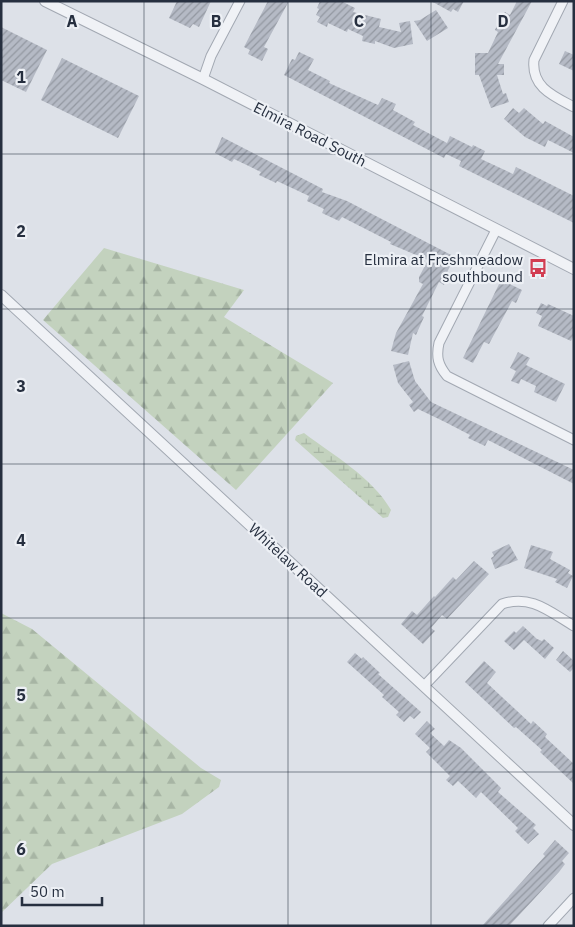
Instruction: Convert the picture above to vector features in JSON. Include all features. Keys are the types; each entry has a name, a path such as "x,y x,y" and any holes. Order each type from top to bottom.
{"street":[{"name":"Elmira Road South","path":"45,1 203,79 574,270"},
{"path":"203,79 211,56 240,1"},
{"path":"563,1 534,60 533,68 540,86 574,107"},
{"path":"496,230 439,343 436,355 440,368 447,376 574,440"},
{"name":"Whitelaw Road","path":"1,295 574,825"},
{"path":"424,686 502,604 515,599 529,601 574,626"},
{"path":"548,926 574,898"}],"green space":[{"path":"104,248 244,290 224,317 333,383 236,490 43,320"},
{"path":"304,433 351,467 373,487 391,510 388,517 383,518 295,440 296,436"},
{"path":"1,613 32,629 201,768 221,780 219,787 182,814 52,864 1,913"}],"building":[{"path":"177,1 211,1 199,27 193,24 190,28 169,18"},
{"path":"268,1 289,1 264,47 268,49 262,61 248,54 250,50 244,47"},
{"path":"320,1 341,1 355,8 353,12 381,19 379,27 401,32 399,23 410,21 413,44 394,48 375,41 375,44 362,41 363,36 348,29 347,32 328,23 327,27 317,22 320,17 316,15"},
{"path":"431,1 464,1 458,12 453,9 451,12"},
{"path":"517,1 532,1 498,64 504,64 504,75 497,75 503,94 506,93 509,102 491,108 479,75 475,75 475,53 488,53 498,32 495,30 498,23 505,12 510,15"},
{"path":"436,10 448,28 427,41 414,21 420,20"},
{"path":"1,27 47,50 26,92 1,80"},
{"path":"565,51 574,55 574,71 559,64"},
{"path":"299,52 314,59 308,70 330,81 329,83 378,105 382,98 396,104 393,110 415,122 413,125 447,143 450,136 472,147 473,145 485,151 481,159 513,174 516,167 574,196 574,223 459,166 461,161 446,154 444,158 284,75 292,59 295,60"},
{"path":"62,58 139,96 118,138 41,100"},
{"path":"513,108 519,113 524,108 543,124 545,121 574,137 574,153 548,140 545,147 525,137 504,119"},
{"path":"222,137 323,189 322,192 347,201 455,257 445,276 447,277 444,285 439,282 422,316 424,317 416,335 413,333 408,355 391,351 396,333 423,284 419,282 419,277 428,260 390,244 391,242 342,217 339,221 322,213 324,209 307,201 309,196 259,175 261,172 234,159 232,162 215,153"},
{"path":"501,280 522,290 516,303 512,301 489,344 484,342 473,363 463,358"},
{"path":"541,303 547,306 548,304 574,316 574,335 571,341 538,326 542,316 536,313"},
{"path":"518,352 530,358 526,365 565,384 556,402 534,392 536,386 521,379 519,384 511,381 516,371 510,368"},
{"path":"409,361 415,381 431,402 574,470 574,484 488,440 485,446 468,438 470,435 418,409 414,412 409,405 413,402 398,383 393,365"},
{"path":"509,544 518,560 495,569 491,558 494,556 492,552"},
{"path":"531,545 553,552 550,559 570,570 568,573 573,576 567,588 555,582 557,579 524,568"},
{"path":"474,561 489,574 447,619 442,615 431,628 435,631 423,644 401,624 412,611 417,615 453,577 456,580"},
{"path":"523,626 537,639 542,641 544,639 554,648 545,659 524,640 514,650 504,641 514,631 516,633"},
{"path":"563,651 574,661 574,668 570,672 556,660"},
{"path":"355,653 362,659 363,657 380,673 378,674 421,712 414,719 410,716 404,722 396,715 399,712 382,697 384,695 347,662"},
{"path":"484,661 496,672 487,683 531,724 533,721 547,734 545,737 574,764 574,784 540,752 542,750 516,727 514,728 465,682"},
{"path":"427,721 435,729 430,733 444,746 449,740 461,748 501,788 498,792 536,825 533,828 539,834 528,844 515,831 518,828 481,792 476,798 458,781 453,786 446,780 450,776 426,752 430,748 415,734"},
{"path":"555,840 569,853 562,861 565,864 559,872 509,926 482,926 545,856 543,854"}],"place":[{"name":"Elmira at Freshmeadow southbound","path":"538,268"}]}
